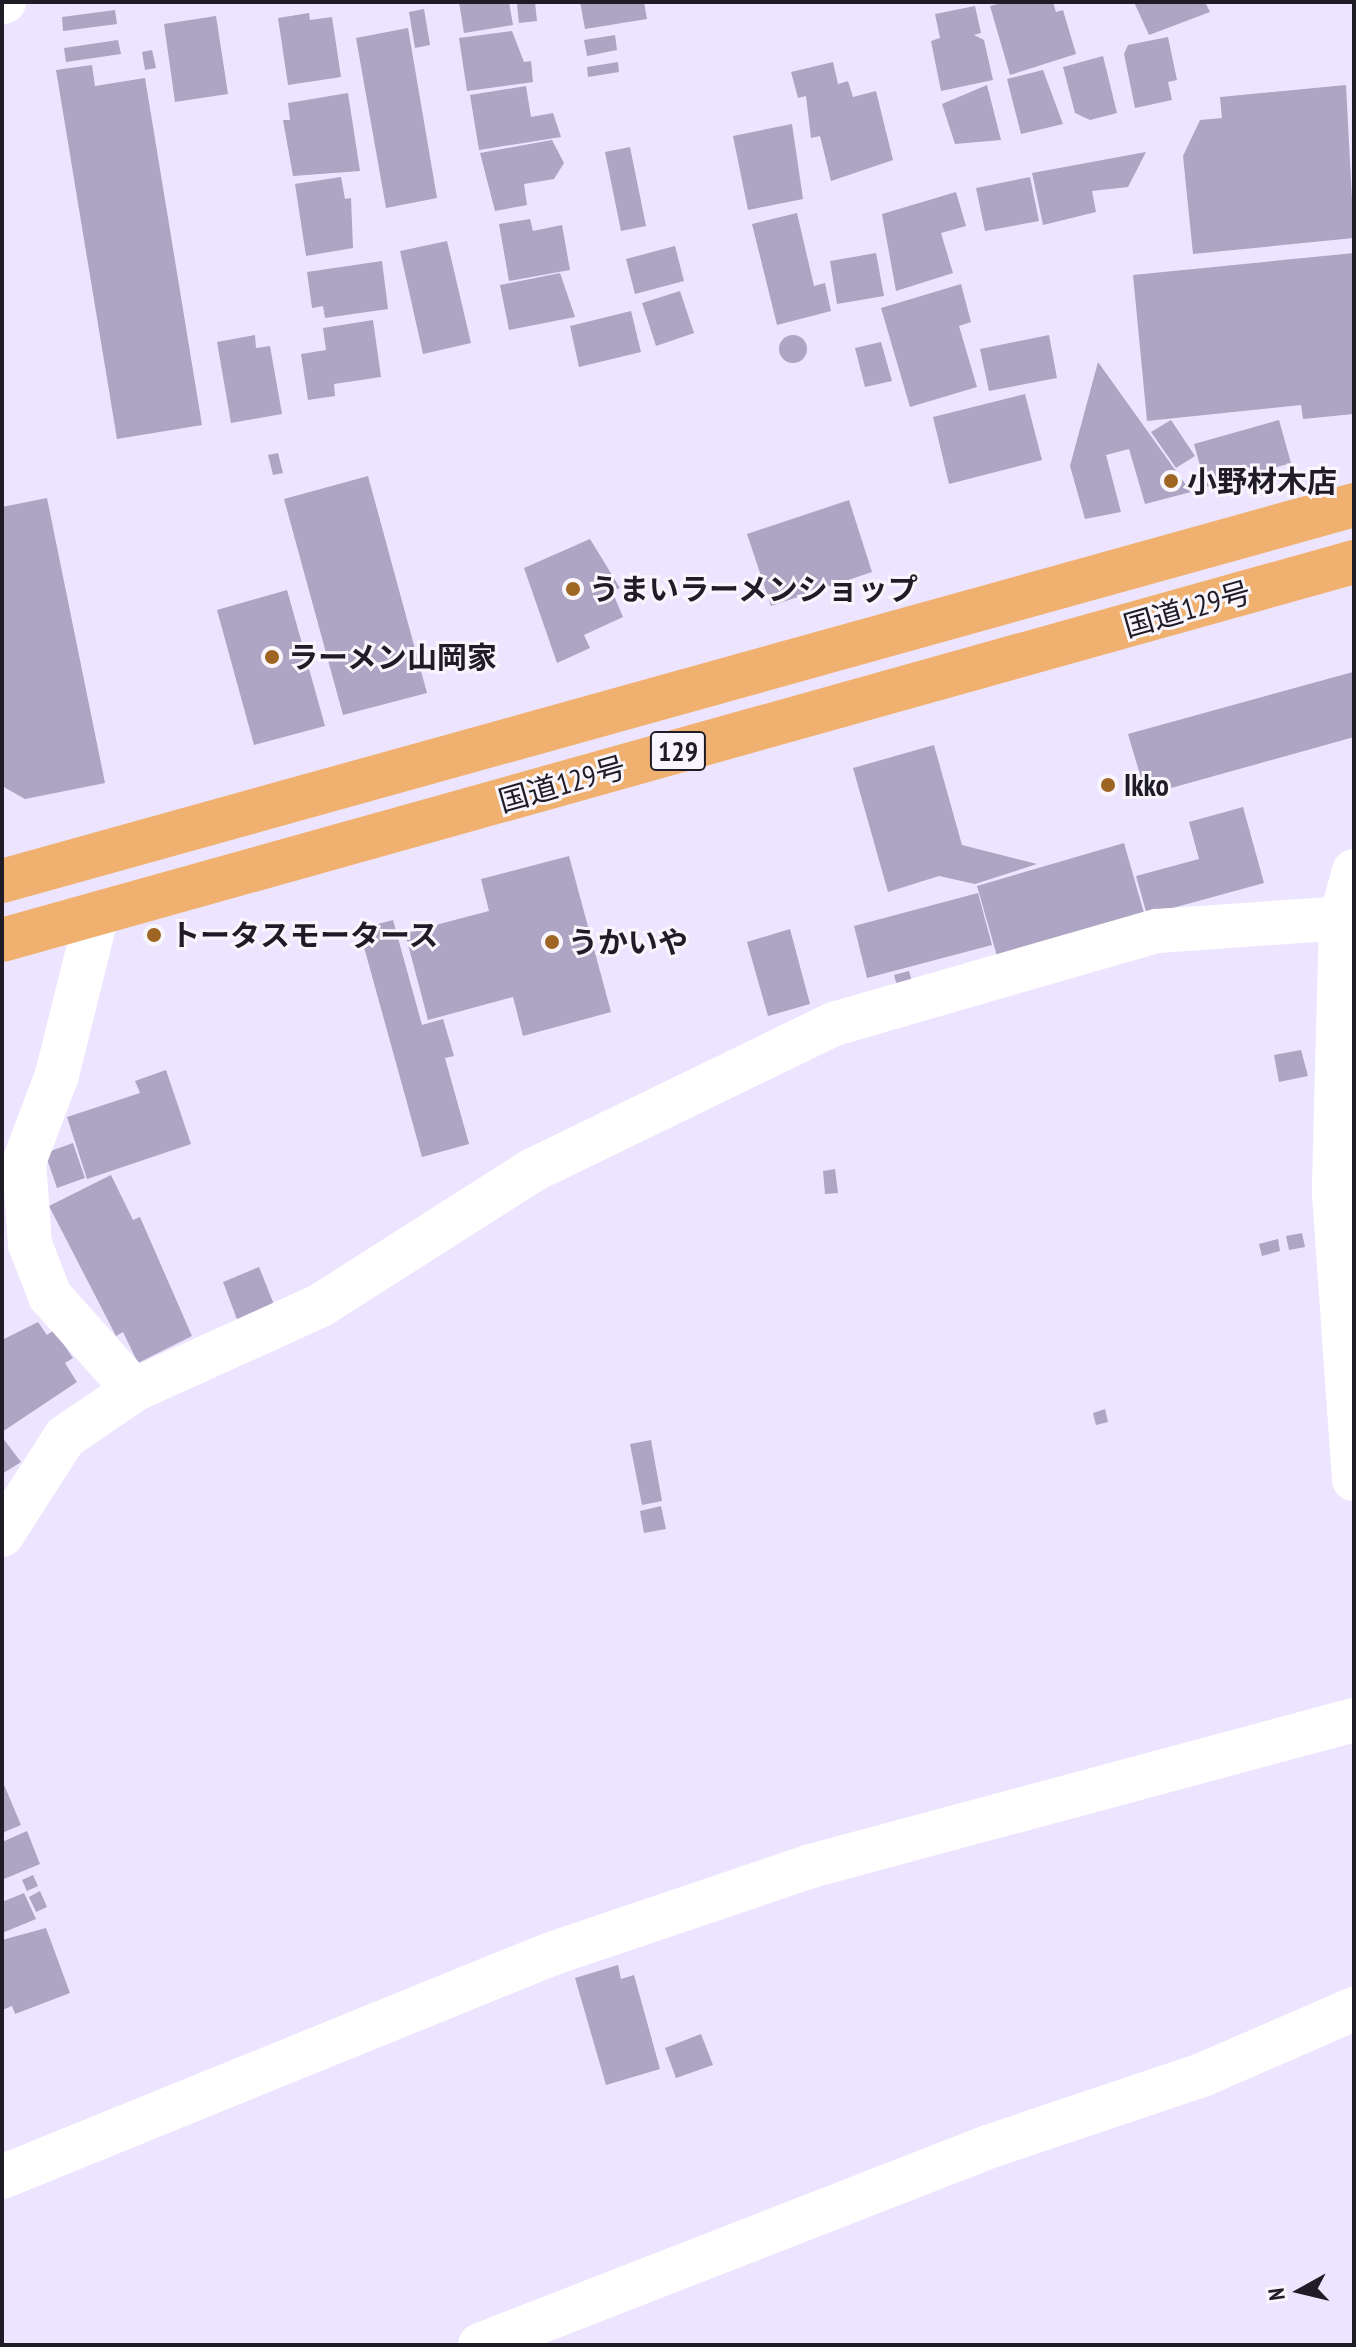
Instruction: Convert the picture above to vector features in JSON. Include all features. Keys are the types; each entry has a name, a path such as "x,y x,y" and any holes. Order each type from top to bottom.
{"highway":[{"name":"国道129号","path":"2,881 1354,505"},
{"name":"国道129号","path":"2,940 1354,562"}],"street":[{"path":"1354,871 1341,918 1344,1193 1354,1479"},
{"path":"97,914 25,1176 30,1244 50,1296 134,1390"},
{"path":"2,1535 65,1437 134,1390 321,1305 533,1170 834,1024 1157,931 1341,918"},
{"path":"2,2177 551,1954 811,1866 1354,1720"},
{"path":"480,2345 991,2146 1202,2075 1354,2009"}],"building":[{"path":"459,2 509,2 513,25 464,33"},
{"path":"535,2 537,21 519,23 517,4"},
{"path":"580,2 644,2 647,19 585,29"},
{"path":"1006,2 1053,2 1056,12 1063,10 1076,54 1010,75 990,6"},
{"path":"1134,2 1205,2 1210,12 1149,35"},
{"path":"975,6 981,33 974,35 984,40 993,80 941,91 931,41 940,38 935,14"},
{"path":"424,9 430,45 415,48 409,12"},
{"path":"115,10 117,24 63,31 62,17"},
{"path":"309,13 310,20 332,17 341,77 288,85 278,18"},
{"path":"216,16 228,94 175,102 164,24"},
{"path":"408,28 437,198 386,208 356,38"},
{"path":"512,31 524,62 531,61 533,82 467,91 459,38"},
{"path":"615,35 617,50 587,56 584,40"},
{"path":"1168,37 1177,80 1168,82 1172,100 1135,108 1124,54 1128,45"},
{"path":"118,40 121,54 66,62 64,48"},
{"path":"152,50 156,68 145,70 142,52"},
{"path":"1103,56 1117,113 1090,120 1075,113 1063,67"},
{"path":"618,62 619,72 588,77 587,67"},
{"path":"833,62 838,84 848,81 853,97 876,91 893,160 831,181 820,136 811,138 806,96 798,98 791,72"},
{"path":"92,65 95,86 145,78 202,425 117,439 56,70"},
{"path":"1043,70 1063,124 1021,134 1007,79"},
{"path":"987,85 1001,140 955,144 942,104"},
{"path":"1346,85 1354,238 1193,254 1183,156 1200,120 1222,118 1220,97"},
{"path":"526,86 531,117 553,113 561,137 479,150 470,95"},
{"path":"348,93 360,171 293,176 283,120 290,120 288,103"},
{"path":"792,124 803,199 748,210 733,136"},
{"path":"552,140 564,163 554,179 524,184 527,205 495,211 480,153"},
{"path":"630,147 646,226 621,231 605,152"},
{"path":"1146,152 1128,187 1092,191 1096,212 1043,225 1032,173"},
{"path":"341,177 345,199 351,198 353,248 306,256 295,184"},
{"path":"1030,177 1039,221 985,231 976,188"},
{"path":"956,192 966,226 941,233 953,273 896,291 882,214"},
{"path":"797,213 814,286 825,283 831,311 777,325 752,224"},
{"path":"530,219 533,231 562,225 570,270 509,281 499,224"},
{"path":"447,241 471,343 423,354 400,251"},
{"path":"675,246 684,281 635,294 626,259"},
{"path":"876,253 884,296 837,304 830,261"},
{"path":"1354,253 1354,414 1303,419 1301,405 1147,421 1133,275"},
{"path":"382,261 388,309 325,318 323,306 312,308 307,272"},
{"path":"560,273 575,317 509,330 500,285"},
{"path":"961,284 971,322 959,326 977,387 910,407 881,308"},
{"path":"680,291 694,333 656,346 642,303"},
{"path":"631,311 641,352 579,367 570,326"},
{"path":"373,320 381,377 334,384 335,396 308,400 301,354 326,350 323,328"},
{"path":"255,335 256,348 270,346 282,414 231,423 217,342"},
{"path":"793,335 803,339 807,349 803,359 793,363 783,359 779,349 783,339"},
{"path":"1049,335 1057,378 989,391 980,349"},
{"path":"881,342 892,381 865,387 855,348"},
{"path":"1098,362 1191,492 1145,504 1129,449 1106,455 1121,512 1085,519 1070,466"},
{"path":"1025,394 1042,460 949,484 933,417"},
{"path":"1171,420 1195,456 1176,468 1151,432"},
{"path":"1279,420 1291,463 1206,487 1194,444"},
{"path":"278,453 283,473 273,475 268,455"},
{"path":"368,476 427,693 343,715 284,499"},
{"path":"47,498 105,783 25,799 2,786 2,507"},
{"path":"849,500 872,572 771,606 747,534"},
{"path":"590,539 620,588 612,591 623,617 584,635 590,648 557,663 524,568"},
{"path":"287,590 325,726 254,745 217,610"},
{"path":"1353,672 1354,737 1146,795 1128,734"},
{"path":"934,745 962,845 1037,864 975,884 939,876 888,892 853,768"},
{"path":"1243,807 1264,883 1147,915 1136,876 1199,859 1189,822"},
{"path":"1124,843 1144,913 997,956 977,886"},
{"path":"569,856 611,1012 523,1036 513,997 428,1020 405,933 489,911 481,879"},
{"path":"978,893 992,945 867,978 854,926"},
{"path":"393,920 422,1025 443,1019 454,1056 445,1058 469,1144 422,1157 359,929"},
{"path":"790,929 810,1004 768,1016 747,942"},
{"path":"909,971 913,985 898,989 894,975"},
{"path":"1301,1050 1308,1076 1279,1082 1274,1055"},
{"path":"166,1070 191,1144 87,1179 67,1117 140,1093 135,1081"},
{"path":"73,1143 85,1178 57,1188 45,1153"},
{"path":"835,1169 838,1193 825,1194 823,1171"},
{"path":"111,1175 133,1220 140,1217 192,1336 138,1363 123,1332 116,1336 49,1206"},
{"path":"1302,1233 1305,1247 1289,1250 1286,1236"},
{"path":"1278,1239 1280,1251 1262,1256 1259,1244"},
{"path":"259,1267 275,1307 238,1322 223,1282"},
{"path":"38,1322 47,1335 54,1330 73,1358 65,1363 77,1382 2,1432 2,1340"},
{"path":"1105,1409 1108,1422 1096,1425 1093,1413"},
{"path":"2,1437 21,1462 2,1474"},
{"path":"651,1440 662,1501 642,1505 630,1444"},
{"path":"661,1506 666,1529 644,1533 640,1511"},
{"path":"2,1780 21,1825 2,1833"},
{"path":"27,1831 40,1864 4,1879 2,1842"},
{"path":"33,1875 38,1886 27,1891 22,1880"},
{"path":"40,1891 47,1907 36,1912 29,1897"},
{"path":"24,1893 36,1919 2,1933 2,1902"},
{"path":"46,1928 70,1993 15,2014 12,2006 2,2010 2,1940"},
{"path":"618,1965 621,1979 634,1975 660,2069 606,2085 575,1978"},
{"path":"701,2034 713,2065 676,2078 665,2048"}],"place":[{"name":"小野材木店","path":"1171,481"},
{"name":"うまいラーメンショップ","path":"573,589"},
{"name":"ラーメン山岡家","path":"272,657"},
{"name":"Ikko","path":"1108,785"},
{"name":"トータスモータース","path":"154,935"},
{"name":"うかいや","path":"552,942"}]}
